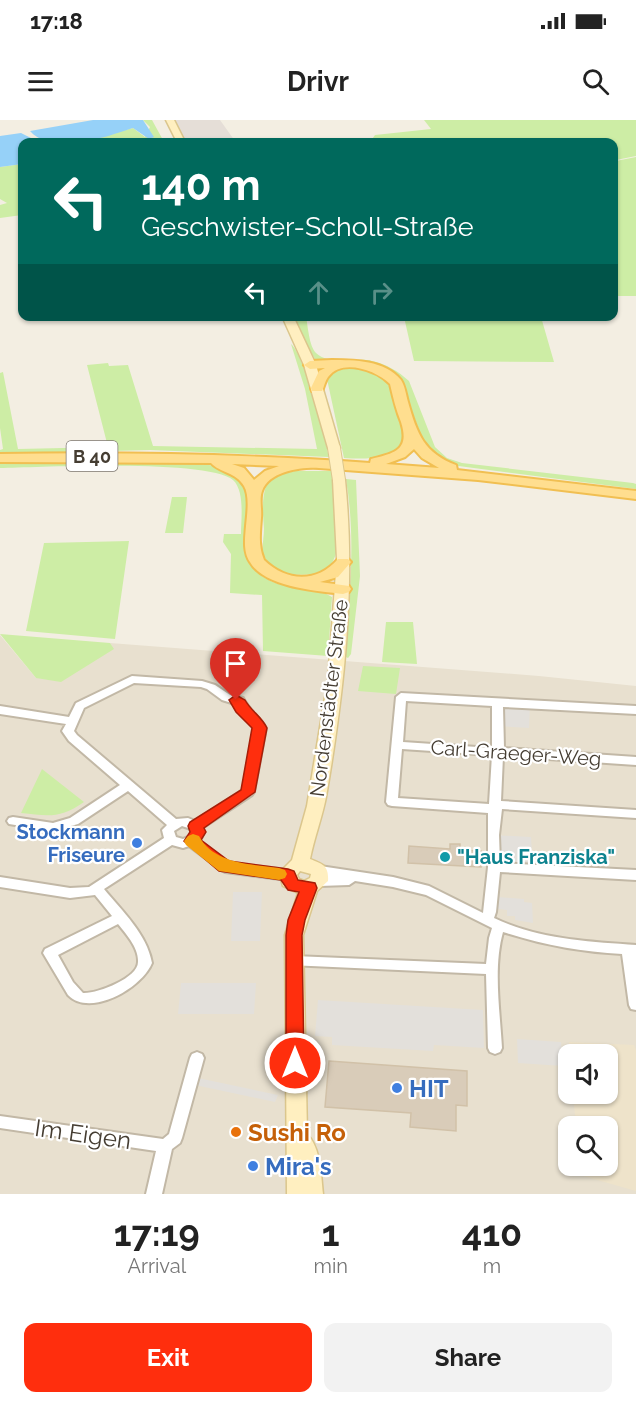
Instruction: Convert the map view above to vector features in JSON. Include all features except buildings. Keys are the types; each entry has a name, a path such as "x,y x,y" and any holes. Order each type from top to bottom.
{"main road":[{"path":"170,120 179,138"},
{"name":"Nordenstädter Straße","path":"289,321 310,365 334,448 339,480 344,562 325,745 308,833 306,876 297,920 294,961 298,1194"},
{"path":"310,365 325,368 343,366 375,369 392,378 396,383 412,435 419,448 430,459 478,475"},
{"path":"317,388 323,374 343,366"},
{"path":"326,463 371,462 391,458 408,448 412,435"},
{"path":"185,457 233,468 248,479 254,493 254,557 267,572 294,581 343,587"},
{"name":"B 40","path":"0,458 185,457 344,464 478,475 636,495"},
{"path":"254,493 261,480 279,470 295,466 344,464"},
{"path":"312,580 333,574 344,562"},
{"path":"294,581 331,581 343,587"},
{"name":"Nordenstädter Straße","path":"297,1128 310,1168 312,1194"}],"street":[{"path":"174,824 73,738 68,731 83,703 132,679 202,684 211,687 226,698 239,701 241,709 258,723 260,728 248,792 196,826"},
{"path":"636,710 401,698 392,802 636,814"},
{"path":"495,1048 493,969 495,935 490,912 498,752 497,703"},
{"path":"0,710 72,721"},
{"name":"Carl-Graeger-Weg","path":"396,745 636,761"},
{"path":"13,821 53,827 74,821 128,785"},
{"path":"188,822 196,826 198,832 191,841 183,844 171,840 168,830 174,824 188,822"},
{"path":"0,882 70,893 98,890 171,840"},
{"path":"191,841 225,867 393,882 429,891 493,923 557,942 632,950 636,1005"},
{"path":"494,867 636,875"},
{"path":"98,890 141,947 145,963 135,979 100,997 82,999 74,993 50,953 119,918"},
{"path":"294,961 493,969"},
{"path":"154,1194 165,1146 175,1138 197,1058"},
{"name":"Im Eigen","path":"0,1122 165,1146"}],"shaded area":[{"path":"173,120 220,120 233,138 184,138"},
{"path":"0,635 36,678 113,649 110,643 539,676 636,686 636,1194 0,1194"},
{"path":"497,703 530,704 529,728 498,726"},
{"path":"493,835 531,837 533,869 494,867"},
{"path":"233,892 262,892 260,941 231,941"},
{"path":"498,897 524,899 524,902 532,903 533,923 515,920 515,916 507,916 507,910 498,909"},
{"path":"181,983 256,983 254,1014 178,1014"},
{"path":"318,1000 483,1010 484,1048 434,1045 433,1051 332,1045 332,1037 315,1036"},
{"path":"517,1039 561,1042 558,1044 558,1066 518,1063"},
{"path":"569,1042 612,1044 569,1044"},
{"path":"618,1044 634,1045 636,1050 636,1191 584,1176 618,1176 618,1116 575,1116 574,1104 618,1104"},
{"path":"198,1078 278,1095 275,1102 195,1085"}],"green space":[{"path":"143,120 152,120 162,138 93,138 133,128 145,137 150,127"},
{"path":"424,120 636,120 636,156 618,160 618,138 373,138 375,135 431,129"},
{"path":"636,157 636,296 618,296 618,161"},
{"path":"18,165 18,216 0,218 0,205 7,203 0,199 0,167"},
{"path":"293,321 307,321 312,346 322,357 335,360 377,362 392,368 409,381 435,447 447,458 462,463 633,483 636,484 636,489 451,465 426,448 402,385 394,374 315,359"},
{"path":"405,321 542,321 554,362 414,361"},
{"path":"291,344 308,379 329,457 150,450 0,454 0,450 3,449 0,428 0,373 3,372 18,449 108,447 87,365 108,363 109,366 128,365 153,446 317,449 305,389"},
{"path":"339,369 371,371 384,379 394,395 401,418 404,432 401,448 381,457 344,458 327,379 328,373"},
{"path":"111,461 200,464 232,471 241,478 247,495 247,550 252,565 273,582 323,592 332,597 328,656 263,651 262,595 230,593 231,554 223,542 224,534 241,534 241,498 233,480 218,473 159,467 0,468 0,462"},
{"path":"294,471 331,471 339,536 337,549 327,571 301,575 283,573 274,570 264,557 263,506 267,483 280,475"},
{"path":"346,479 356,480 360,576 351,654 348,658 344,656 350,589 351,523"},
{"path":"172,497 187,497 183,533 165,533"},
{"path":"129,541 115,639 26,631 44,543"},
{"path":"386,622 413,622 417,664 382,662"},
{"path":"0,634 110,643 114,649 61,682 36,678"},
{"path":"363,666 400,668 396,694 358,691"},
{"path":"42,769 84,802 61,814 21,813"}],"water":[{"path":"93,120 143,120 154,137 148,138 133,128 99,138 40,138 30,131"},
{"path":"21,133 31,138 18,138 18,165 0,167 0,136"}],"slow traffic":[{"path":"193,840 191,841 208,856 225,867 233,870 279,874"}],"place":[{"name":"Stockmann Friseure","path":"137,843"},
{"name":"\"Haus Franziska\"","path":"445,857"},
{"name":"HIT","path":"397,1088"},
{"name":"Sushi Ro","path":"236,1132"},
{"name":"Mira's","path":"253,1166"}],"route":[{"path":"236,700 239,701 241,709 258,723 260,728 248,792 196,826 197,836 191,841 225,867 233,870 288,875 289,881 297,887 309,888 294,935 295,1063"}]}
